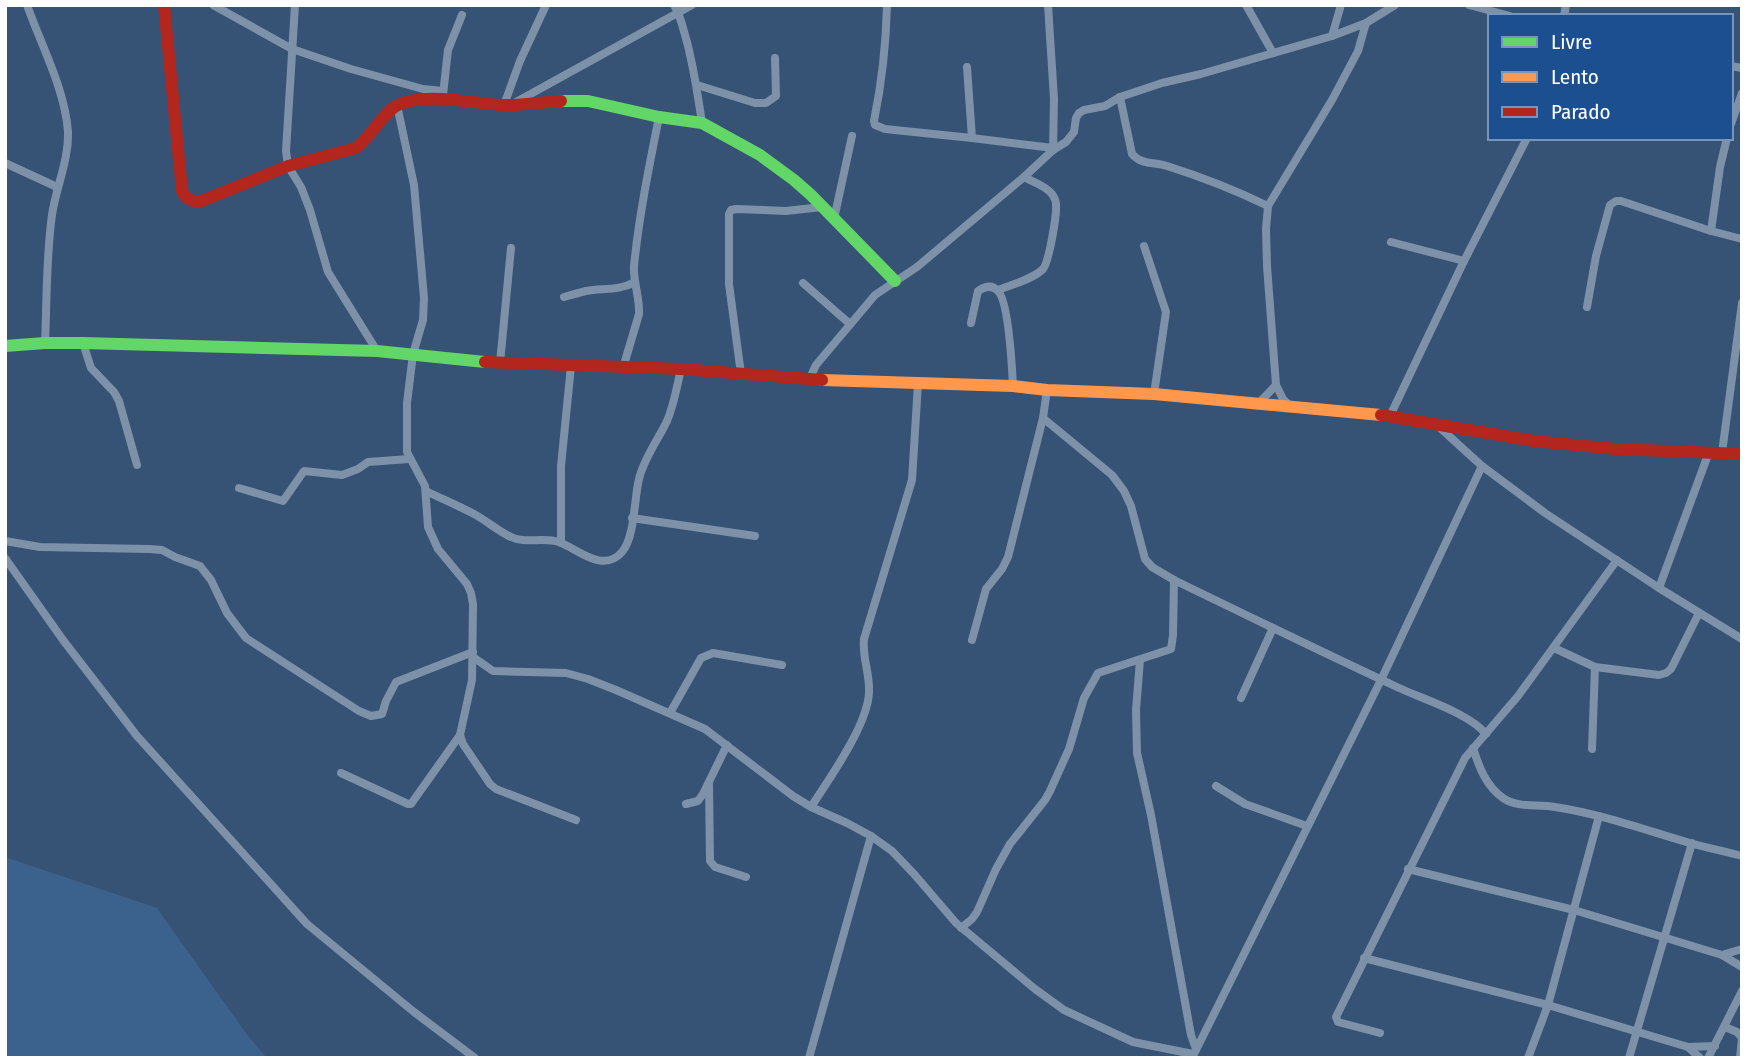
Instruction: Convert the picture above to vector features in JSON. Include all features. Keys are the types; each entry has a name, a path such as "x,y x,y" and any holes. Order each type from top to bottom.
{"street":[{"path":"27,5 64,105 68,130 68,145 57,187 48,249 46,343"},
{"path":"164,5 182,191 185,198 199,202 288,166 356,148 363,144 397,105 443,95"},
{"path":"213,5 292,49 443,95 507,105 588,101 659,117 702,123 776,165 811,195 895,281"},
{"path":"295,5 286,152 288,166 301,187 328,272 377,351"},
{"path":"507,105 520,61 546,5"},
{"path":"507,105 677,9 692,5"},
{"path":"887,5 886,47 875,125 885,129 1053,149"},
{"path":"1048,5 1054,99 1053,149"},
{"path":"1246,5 1272,53"},
{"path":"1332,36 1341,5"},
{"path":"809,380 816,365 875,295 917,267 1024,177 1053,149 1066,142 1080,113 1163,83 1332,36 1366,23 1395,5"},
{"path":"1469,5 1503,14"},
{"path":"677,9 697,85 702,123"},
{"path":"443,95 448,50 462,15"},
{"path":"1290,406 1276,385 1267,266 1268,206 1332,100 1358,51 1366,23"},
{"path":"697,85 755,103 766,103 776,96 775,58"},
{"path":"967,67 972,138"},
{"path":"1733,118 1742,93"},
{"path":"1119,97 1132,154 1140,161 1162,164 1192,174 1268,206"},
{"path":"341,774 411,804 460,735 470,691 473,654 471,593 467,584 438,549 428,527 426,491 407,452 406,422 413,354 423,320 424,298 414,185 397,105"},
{"path":"623,369 639,314 634,269 659,117"},
{"path":"834,219 852,136"},
{"path":"1390,416 1464,261 1526,140"},
{"path":"1711,231 1727,140"},
{"path":"5,163 57,187"},
{"path":"998,290 1041,271 1049,253 1056,214 1054,196 1044,187 1024,177"},
{"path":"1587,307 1596,256 1611,205 1616,201 1742,239"},
{"path":"741,374 729,284 729,214 736,209 786,211 822,207"},
{"path":"1391,242 1464,261"},
{"path":"1144,246 1166,312 1154,394"},
{"path":"500,363 510,248"},
{"path":"564,297 626,287 635,282"},
{"path":"803,283 850,324"},
{"path":"971,323 978,291 985,287 998,290 1008,329 1013,386"},
{"path":"1659,589 1715,452 1742,303"},
{"path":"83,343 92,368 119,401 138,465"},
{"path":"5,346 83,343 377,351 500,363 681,369 809,380 1013,386 1154,394 1390,416 1534,441 1573,445 1742,454"},
{"path":"561,543 561,466 571,366"},
{"path":"426,491 473,514 512,538 561,543 591,559 614,558 628,542 639,479 671,412 681,369"},
{"path":"811,807 839,764 868,704 869,684 863,654 864,639 914,471 918,383"},
{"path":"1258,404 1276,385"},
{"path":"972,640 986,589 1002,569 1008,556 1043,418 1047,390"},
{"path":"1043,418 1112,475 1124,491 1131,506 1145,559 1152,567 1381,680 1463,716 1480,726 1486,734"},
{"path":"1436,424 1482,466 1545,513 1659,589 1742,639"},
{"path":"239,488 283,501 304,471 342,475 368,462 410,458"},
{"path":"1194,1054 1381,680 1482,466"},
{"path":"632,519 755,536"},
{"path":"5,541 40,547 162,550 192,562 200,566 211,580 227,613 246,638 359,711 371,716 382,714 396,682 473,654"},
{"path":"5,558 63,640 137,736 307,924 475,1058"},
{"path":"1380,1032 1338,1022 1337,1012 1408,869 1465,758 1555,648 1617,560"},
{"path":"961,928 977,912 1010,844 1051,791 1069,749 1084,698 1098,673 1171,649 1174,635 1174,580"},
{"path":"1555,648 1595,667 1659,675 1671,669 1699,613"},
{"path":"1241,698 1273,628"},
{"path":"473,654 493,671 566,673 588,679 705,729 793,796 811,807 847,822 892,851 961,928 1064,1010 1133,1042 1194,1054"},
{"path":"670,713 701,658 708,654 782,665"},
{"path":"1140,660 1136,710 1137,753 1194,1054"},
{"path":"1592,749 1595,667"},
{"path":"460,735 463,744 496,789 576,820"},
{"path":"686,804 698,801 709,785 727,745"},
{"path":"1473,748 1485,779 1505,800 1517,804 1557,807 1625,822 1742,856"},
{"path":"709,785 710,861 715,867 746,877"},
{"path":"1216,786 1245,804 1307,826"},
{"path":"1528,1058 1548,1006 1599,816"},
{"path":"809,1058 871,836"},
{"path":"1629,1058 1692,843"},
{"path":"1408,869 1574,910 1722,955 1742,967"},
{"path":"1722,955 1742,949"},
{"path":"1364,958 1548,1006 1688,1047 1714,1046"},
{"path":"1708,1058 1742,991"},
{"path":"1725,1027 1737,1032 1742,1038 1740,1058"},
{"path":"1688,1047 1700,1058"}],"water":[{"path":"5,857 157,908 248,1036 267,1058 5,1058"}],"traffic: fast":[{"path":"561,101 588,101 659,117 702,123 760,155 794,180 895,281"},
{"path":"5,346 83,343 377,351 485,362"}],"traffic: slow":[{"path":"822,380 1154,394 1381,415"}],"traffic: jam":[{"path":"164,5 182,191 187,198 194,201 199,202 288,166 356,148 393,108 409,101 448,99 508,105 561,101"},
{"path":"485,362 681,369 822,380"},
{"path":"1381,415 1534,441 1616,449 1742,454"}]}
